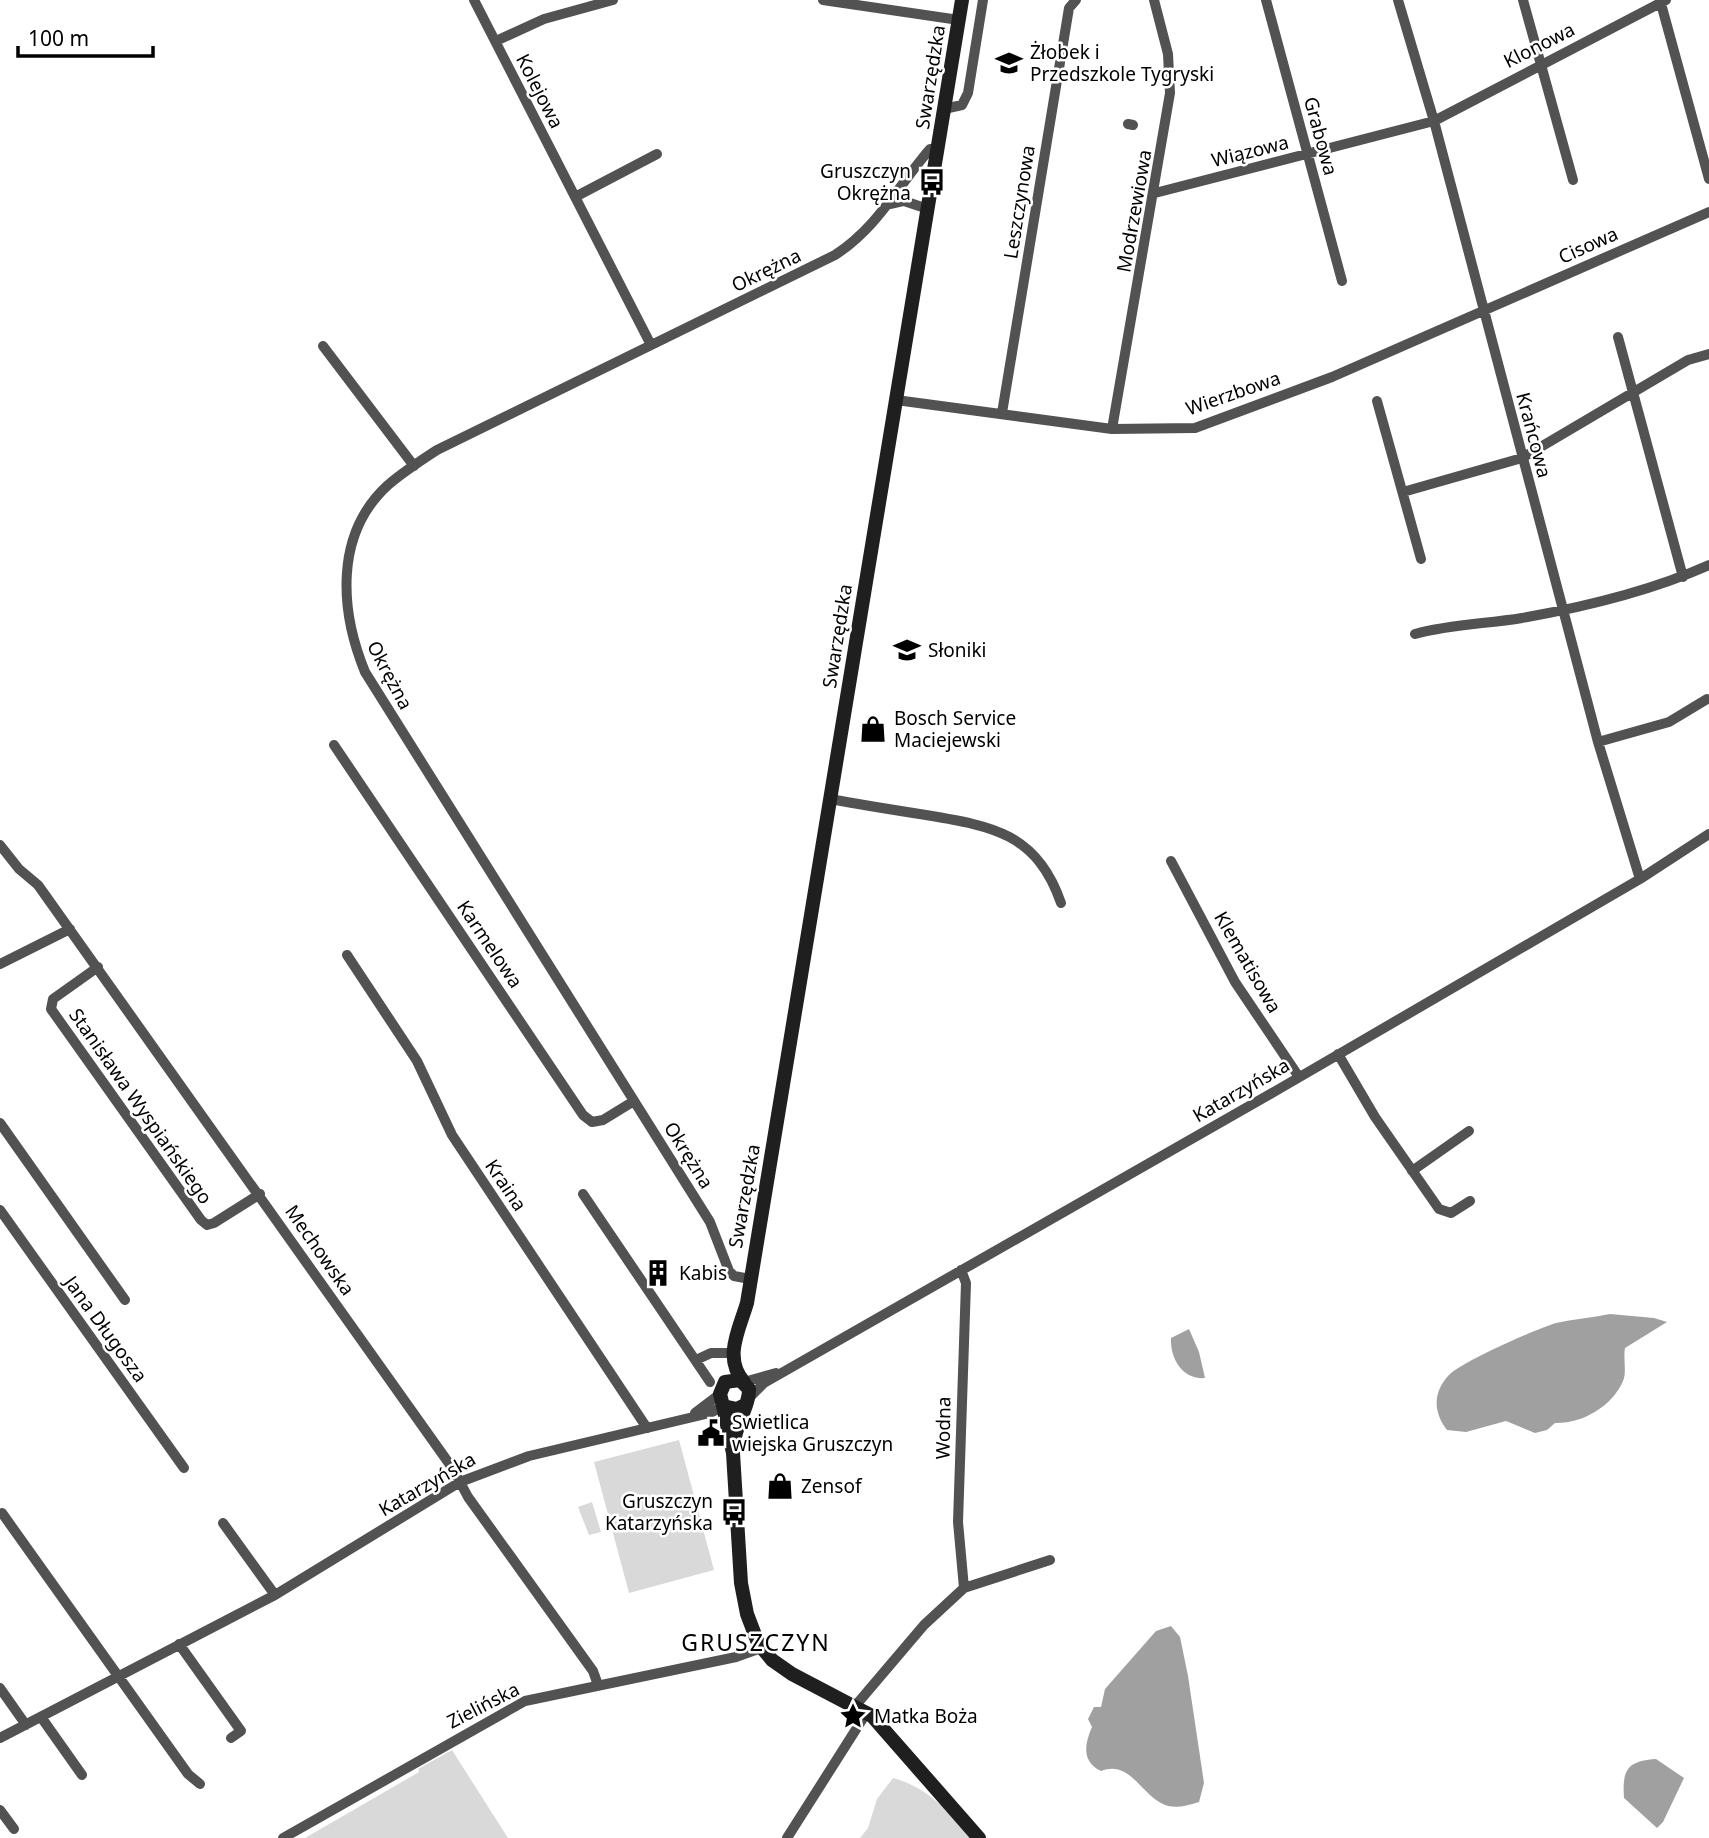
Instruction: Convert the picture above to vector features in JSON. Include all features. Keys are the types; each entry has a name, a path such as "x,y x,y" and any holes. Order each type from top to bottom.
{"street":[{"name":"Kolejowa","path":"474,0 651,345"},
{"path":"496,41 544,19 613,0"},
{"path":"823,0 959,20"},
{"name":"Swarzędzka","path":"962,0 747,1303 728,1353 719,1392 733,1453 741,1583 750,1625 761,1648 772,1660 799,1678 861,1709 886,1730 979,1838"},
{"path":"944,109 962,105 972,69 983,0"},
{"name":"Leszczynowa","path":"1002,413 1069,8 1072,1 1076,0"},
{"name":"Modrzewiowa","path":"1112,429 1155,193 1171,80 1168,54 1154,0"},
{"name":"Grabowa","path":"1266,0 1342,281"},
{"name":"Krańcowa","path":"1398,0 1434,121 1598,742 1640,879"},
{"path":"1523,0 1573,180"},
{"path":"1662,1 1709,179"},
{"name":"Klonowa","path":"1434,121 1662,1"},
{"path":"951,65 972,69"},
{"name":"Wiązowa","path":"1155,193 1434,121"},
{"name":"Okrężna","path":"750,1279 734,1276 729,1271 710,1222 365,672 352,642 344,590 355,538 362,519 380,494 414,466 437,450 824,261 860,237 891,204 926,153 930,149 937,150"},
{"path":"575,197 657,154"},
{"path":"891,204 904,201 928,209"},
{"name":"Cisowa","path":"1482,310 1709,212"},
{"name":"Wierzbowa","path":"896,400 1112,429 1195,428 1332,377 1482,310"},
{"path":"1618,337 1682,577"},
{"path":"323,346 414,466"},
{"path":"1403,492 1522,458 1688,360 1709,354"},
{"path":"1377,401 1421,559"},
{"path":"1415,634 1447,625 1519,618 1563,610 1682,577 1709,565"},
{"path":"1598,742 1669,722 1707,699"},
{"name":"Karmelowa","path":"334,745 583,1115 592,1122 603,1120 634,1101"},
{"path":"830,799 986,825 1014,839 1034,855 1054,883 1061,904"},
{"name":"Katarzyńska","path":"747,1401 764,1383 1640,879 1709,834"},
{"name":"Mechowska","path":"0,845 19,869 38,885 260,1194 593,1671 598,1685"},
{"name":"Klematisowa","path":"1171,861 1235,982 1299,1077"},
{"path":"0,964 70,929"},
{"name":"Kraina","path":"347,955 411,1051 452,1135 647,1428"},
{"name":"Stanisława Wyspiańskiego","path":"98,967 53,999 51,1009 201,1220 207,1225 214,1223 260,1194"},
{"path":"1338,1054 1439,1209 1451,1213 1470,1201"},
{"path":"0,1123 125,1300"},
{"path":"1412,1171 1469,1131"},
{"path":"583,1194 696,1360 719,1392 733,1409 747,1401 749,1389 734,1368 728,1353 711,1353 696,1360"},
{"name":"Jana Długosza","path":"0,1210 184,1468"},
{"name":"Wodna","path":"961,1270 966,1283 958,1522 964,1588"},
{"name":"Katarzyńska","path":"744,1382 786,1371"},
{"path":"719,1392 733,1379 744,1382"},
{"name":"Katarzyńska","path":"0,1738 275,1595 460,1482 512,1460 692,1415 719,1392"},
{"name":"Swarzędzka","path":"733,1453 740,1415 747,1401"},
{"path":"2,1513 188,1774 200,1783"},
{"path":"223,1523 275,1595"},
{"path":"788,1838 861,1709 924,1625 964,1588 1050,1560"},
{"path":"179,1644 241,1731 232,1738"},
{"name":"Zielińska","path":"283,1838 513,1706 537,1698 743,1655 761,1648"},
{"path":"0,1688 26,1725"},
{"path":"41,1717 82,1775"},
{"path":"0,1810 14,1829"}],"shaded area":[{"path":"1610,1314 1654,1318 1667,1322 1625,1348 1623,1381 1604,1406 1575,1421 1555,1423 1547,1430 1535,1433 1506,1421 1466,1432 1447,1430 1439,1417 1437,1397 1443,1383 1456,1370 1499,1346 1546,1326"},
{"path":"1189,1329 1199,1352 1205,1378 1190,1376 1184,1372 1173,1353 1171,1338"},
{"path":"679,1440 714,1570 629,1593 594,1462"},
{"path":"592,1502 601,1532 589,1535 578,1507"},
{"path":"1171,1626 1180,1637 1204,1783 1199,1802 1175,1807 1154,1798 1134,1779 1119,1770 1101,1771 1090,1763 1086,1752 1092,1727 1088,1719 1094,1707 1101,1707 1105,1689 1156,1631"},
{"path":"452,1750 508,1838 305,1838 419,1772 418,1769"},
{"path":"1656,1759 1684,1778 1663,1822 1657,1828 1624,1798 1624,1780 1629,1768 1639,1762"},
{"path":"893,1778 927,1794 946,1810 971,1838 860,1838 868,1828 877,1799"}],"place":[{"name":"Żłobek i Przedszkole Tygryski","path":"1009,63"},
{"name":"Gruszczyn Okrężna","path":"932,182"},
{"name":"Słoniki","path":"907,650"},
{"name":"Bosch Service Maciejewski","path":"873,729"},
{"name":"Kabis","path":"658,1273"},
{"name":"Swietlica wiejska Gruszczyn","path":"711,1433"},
{"name":"Zensof","path":"780,1486"},
{"name":"Gruszczyn Katarzyńska","path":"734,1512"},
{"name":"Matka Boża","path":"853,1716"}],"district":[{"name":"GRUSZCZYN","path":"756,1642"}]}
